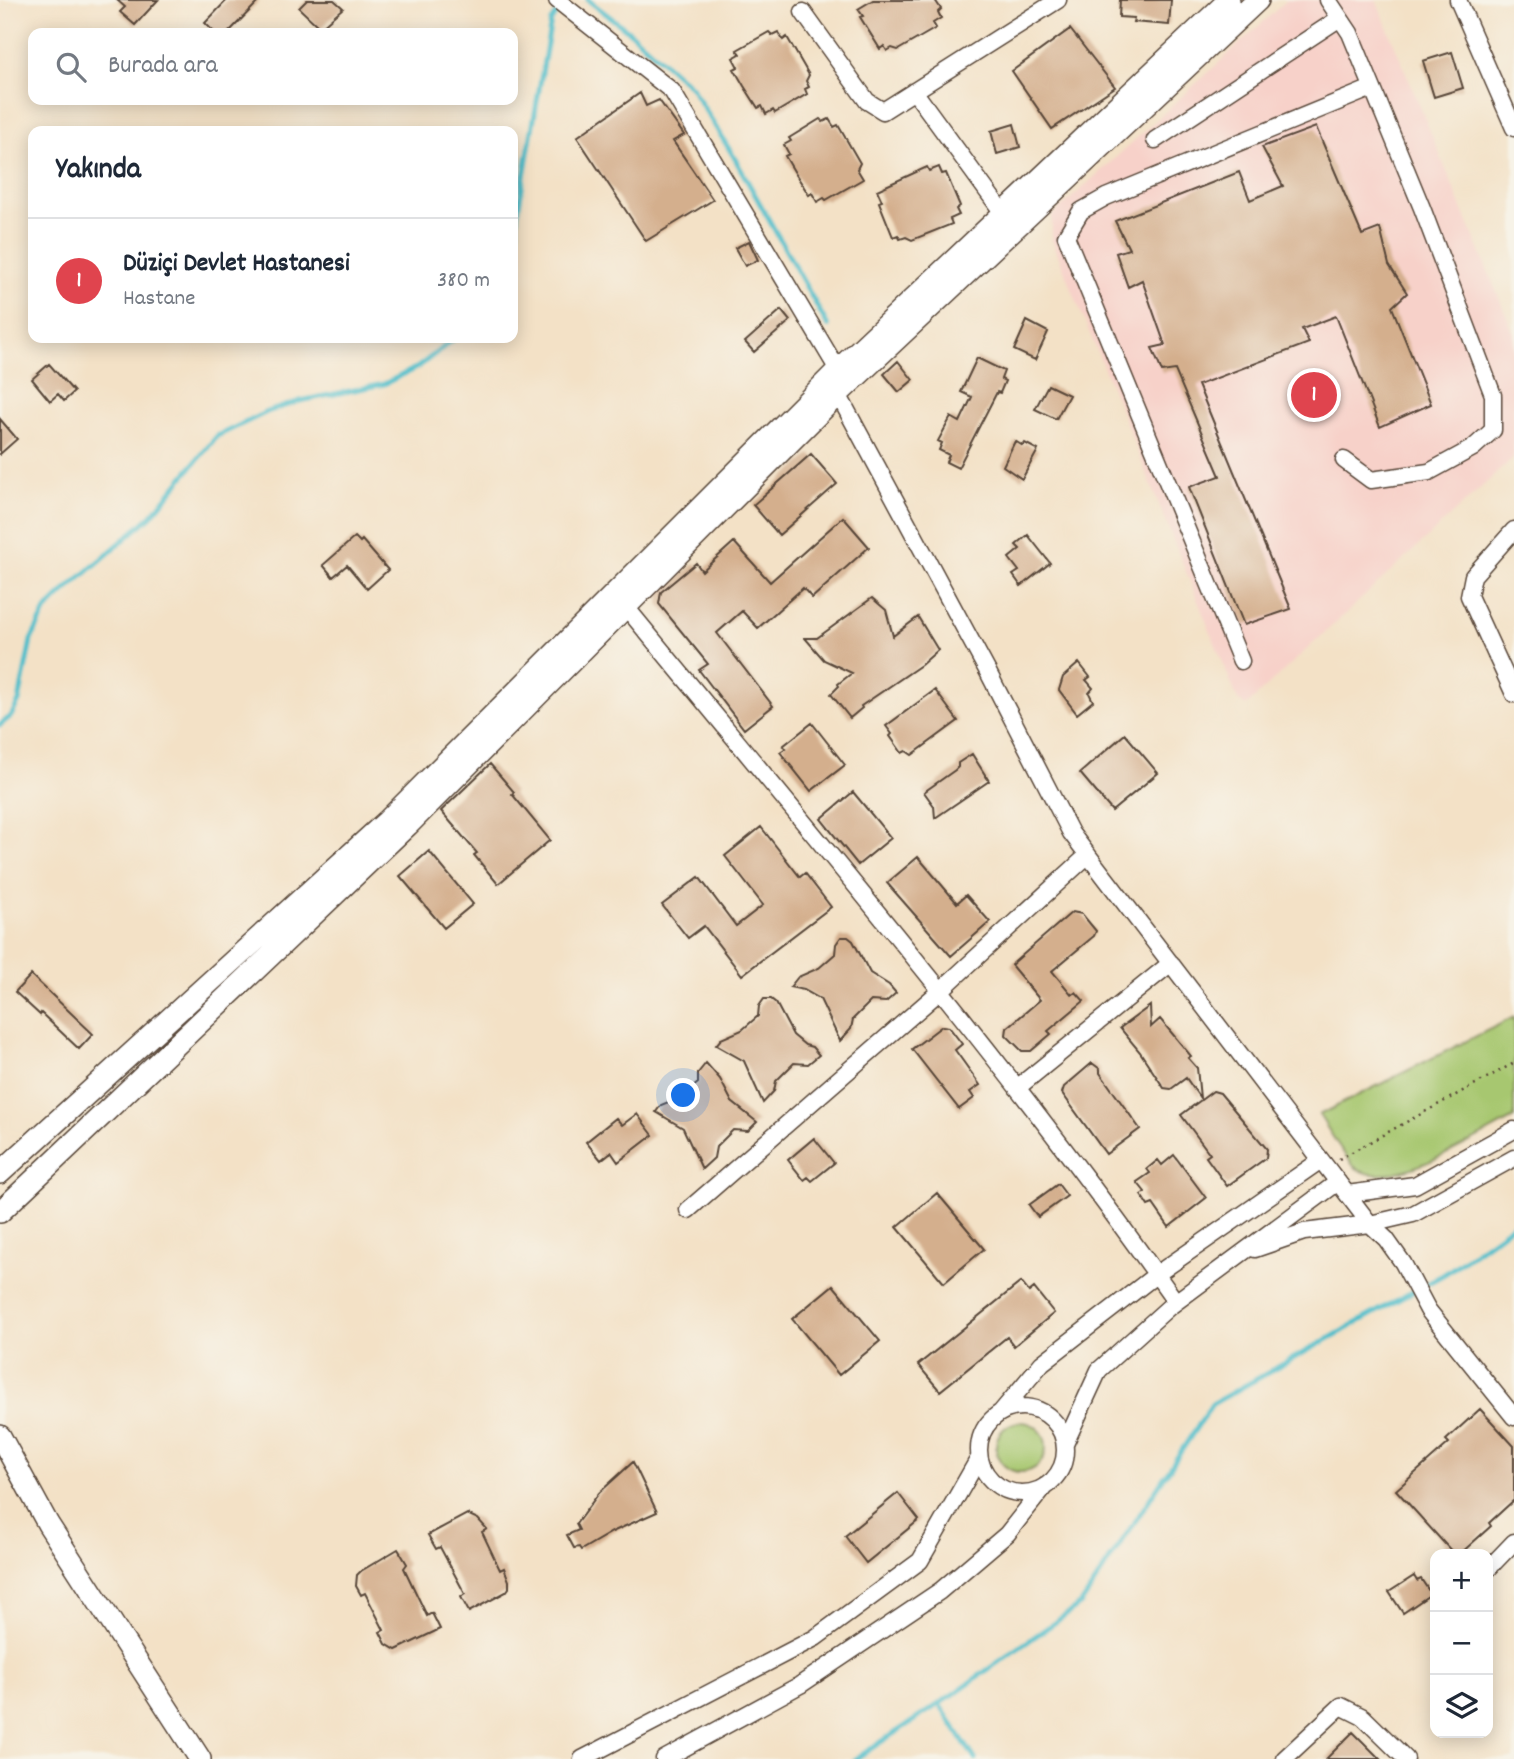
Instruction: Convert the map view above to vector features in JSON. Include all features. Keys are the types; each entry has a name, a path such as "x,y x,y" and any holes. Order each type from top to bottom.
{"main road":[{"path":"0,1173 387,821 838,370 1229,0"},
{"path":"0,1212 408,825 838,394 1258,0"},
{"path":"0,1436 48,1524 200,1759"}],"street":[{"path":"803,12 867,101 883,111 1058,0"},
{"path":"1328,0 1350,33 1373,88 1493,395 1493,430 1473,448 1429,472 1371,480 1344,460"},
{"path":"1458,0 1514,128"},
{"path":"563,5 672,91 838,370 838,394 1071,832 1370,1224 1386,1239 1403,1263 1429,1310 1514,1417"},
{"path":"1155,140 1340,19"},
{"path":"1241,661 1066,236 1081,211 1106,197 1373,88"},
{"path":"914,91 1003,214"},
{"path":"1514,530 1473,576 1469,596 1514,694"},
{"path":"626,607 1017,1088 1095,1187 1176,1302"},
{"path":"688,1210 940,991 1088,855"},
{"path":"1017,1088 1171,963"},
{"path":"664,1759 800,1685 940,1591 1007,1534 1061,1467 1065,1444 1099,1370 1176,1302 1240,1255 1343,1188 1415,1185 1514,1130"},
{"path":"1240,1255 1304,1232 1370,1224 1413,1214 1514,1158"},
{"path":"1045,1486 1033,1492 1021,1493 998,1486 988,1478 979,1458 980,1438 985,1427 1042,1363 1157,1275 1324,1164"},
{"path":"1001,1412 1024,1406 1036,1409 1056,1423 1065,1444"},
{"path":"582,1759 815,1638 920,1560 979,1458"},
{"path":"1493,1564 1514,1542"},
{"path":"1284,1759 1341,1706 1363,1717 1406,1759"}],"path":[{"path":"1324,1164 1514,1063"}],"shaded area":[{"path":"1287,0 1376,0 1514,334 1514,457 1246,706 1238,700 1052,240 1052,216"}],"green space":[{"path":"1514,1017 1514,1118 1458,1148 1412,1168 1390,1174 1371,1174 1352,1164 1319,1115"},
{"path":"1021,1422 1039,1429 1046,1447 1039,1465 1021,1472 1003,1465 996,1447 1003,1429"}],"building":[{"path":"117,0 158,0 135,25 120,12 125,7"},
{"path":"227,0 260,0 233,28 210,28 205,23"},
{"path":"307,0 334,0 343,8 320,28 299,8"},
{"path":"873,0 935,0 941,9 938,12 941,18 933,23 936,28 898,50 892,48 887,51 884,46 880,49 860,17 863,16 858,9"},
{"path":"1120,0 1171,0 1169,25 1133,22 1134,18 1119,17"},
{"path":"1070,29 1115,87 1052,129 1012,71"},
{"path":"769,32 772,35 778,32 783,40 787,37 809,75 806,81 809,87 805,89 807,94 775,113 773,110 766,114 762,106 758,108 744,86 734,69 738,67 733,58 740,54 737,50"},
{"path":"1452,52 1463,88 1434,97 1423,61"},
{"path":"640,93 646,106 659,100 684,135 673,141 713,200 646,241 577,137"},
{"path":"820,119 823,122 829,119 834,127 838,125 860,163 857,169 863,179 826,200 824,198 817,202 812,193 809,195 785,156 789,154 784,145 791,141 789,138"},
{"path":"1014,124 1020,147 997,154 991,131"},
{"path":"1316,127 1362,235 1380,228 1389,265 1407,293 1392,307 1431,404 1380,427 1336,316 1302,329 1309,343 1198,385 1291,609 1244,625 1189,487 1220,476 1175,370 1162,372 1152,348 1165,345 1142,280 1128,287 1116,253 1129,249 1115,221 1239,172 1250,200 1283,186 1262,147"},
{"path":"927,167 929,171 939,167 942,174 946,173 960,206 956,209 959,215 950,219 952,224 912,240 906,237 900,239 898,235 893,237 877,190"},
{"path":"749,241 758,260 745,266 735,248"},
{"path":"781,310 790,321 754,352 745,342"},
{"path":"1027,321 1048,332 1035,360 1014,350"},
{"path":"977,358 1004,371 1001,379 1005,381 958,468 946,462 949,455 939,450 942,443 938,441 951,417 960,422 972,397 961,392"},
{"path":"898,361 913,380 899,392 884,374"},
{"path":"49,364 74,392 64,401 58,394 50,401 32,379"},
{"path":"1048,385 1069,395 1056,419 1035,409"},
{"path":"0,419 17,439 0,454"},
{"path":"1015,441 1038,450 1022,479 1003,466"},
{"path":"811,454 837,484 779,535 753,505"},
{"path":"843,517 869,547 812,598 803,588 758,628 742,611 717,633 773,706 744,729 699,670 708,664 659,604 661,592 696,563 702,571 734,542 770,582"},
{"path":"1028,535 1050,563 1021,586 1013,575 1019,571 1009,558 1020,549 1016,545"},
{"path":"355,537 360,542 362,540 388,570 367,589 347,565 333,577 323,565"},
{"path":"872,598 886,610 893,636 918,617 938,650 921,665 861,706 850,718 831,694 838,684 852,673 824,660 805,638 817,638"},
{"path":"1079,663 1090,677 1086,680 1093,688 1089,693 1093,701 1077,714 1059,690 1063,677"},
{"path":"935,690 958,721 912,755 906,751 902,753 886,726"},
{"path":"812,723 845,765 811,791 780,752 786,748 783,746"},
{"path":"1125,734 1158,773 1112,811 1080,773"},
{"path":"972,754 989,781 935,818 934,806 924,792"},
{"path":"490,764 550,840 498,884 474,855 477,853 441,811"},
{"path":"853,792 891,838 858,865 821,819"},
{"path":"761,827 800,877 805,873 831,907 742,975 704,926 688,938 662,905 699,877 736,926 763,905 725,856"},
{"path":"429,851 473,904 444,928 400,876"},
{"path":"918,857 957,903 966,895 990,922 951,956 887,883"},
{"path":"1072,912 1082,914 1096,931 1094,936 1052,971 1072,995 1076,992 1084,1001 1048,1031 1051,1034 1031,1051 1022,1051 1006,1035 1007,1028 1040,1000 1011,965"},
{"path":"841,937 848,937 853,941 870,973 896,993 886,1002 871,1001 853,1019 851,1029 840,1041 820,999 804,990 790,987 798,977 819,968 835,954 836,944"},
{"path":"31,975 93,1034 79,1049 15,992"},
{"path":"764,999 771,999 776,1003 793,1035 819,1055 808,1064 794,1063 776,1081 774,1091 763,1103 744,1061 716,1045 721,1039 742,1030 758,1016 759,1006"},
{"path":"1150,1006 1151,1027 1160,1019 1191,1056 1188,1058 1197,1068 1200,1098 1186,1078 1171,1089 1164,1088 1120,1028"},
{"path":"942,1026 949,1027 962,1044 955,1050 980,1085 970,1092 974,1098 959,1109 912,1049"},
{"path":"706,1063 720,1079 732,1102 757,1122 748,1131 733,1130 716,1147 714,1158 702,1169 683,1128 656,1112 661,1105 681,1097 698,1083 698,1073"},
{"path":"1092,1063 1100,1069 1100,1073 1140,1129 1106,1154 1062,1093 1064,1087"},
{"path":"1213,1091 1220,1093 1267,1149 1266,1158 1227,1186 1206,1157 1210,1154 1181,1115"},
{"path":"637,1114 653,1135 618,1162 611,1152 601,1160 586,1142 616,1118 622,1125"},
{"path":"814,1138 834,1163 812,1181 808,1177 804,1180 788,1160"},
{"path":"1174,1155 1206,1198 1169,1227 1153,1204 1148,1206 1141,1195 1145,1192 1137,1182 1150,1173 1147,1169 1158,1160 1162,1165"},
{"path":"1058,1184 1067,1196 1038,1217 1029,1205"},
{"path":"937,1193 984,1249 944,1283 897,1227"},
{"path":"1021,1282 1029,1292 1034,1288 1054,1313 1014,1346 1007,1337 940,1391 918,1365"},
{"path":"833,1285 880,1341 839,1375 792,1319"},
{"path":"1480,1409 1514,1446 1514,1500 1466,1549 1449,1549 1396,1490 1449,1443 1446,1440"},
{"path":"633,1462 657,1512 612,1532 581,1550 579,1547 574,1548 567,1535 579,1530 576,1524 599,1493"},
{"path":"898,1493 919,1520 866,1563 845,1536"},
{"path":"467,1514 478,1519 487,1529 482,1532 500,1570 504,1568 509,1581 506,1592 469,1612 461,1597 465,1594 440,1547 436,1549 428,1535"},
{"path":"398,1549 407,1564 404,1568 427,1616 432,1613 440,1629 396,1650 386,1644 380,1632 384,1630 365,1593 361,1595 356,1586 357,1575 361,1571"},
{"path":"1414,1576 1417,1581 1421,1579 1430,1595 1403,1613 1389,1592"},
{"path":"1353,1732 1380,1759 1326,1759"}],"waterway":[{"path":"588,0 631,33 691,87 734,157 828,326"},
{"path":"518,210 551,21 562,5"},
{"path":"0,725 11,716 19,701 31,640 46,610 151,516 217,436 267,412 300,401 384,384 418,367 449,343"},
{"path":"855,1759 939,1704 1081,1604 1212,1404 1446,1273 1514,1224"},
{"path":"939,1704 975,1759"}],"place":[{"name":"Düziçi Devlet Hastanesi","path":"1314,395"}]}
